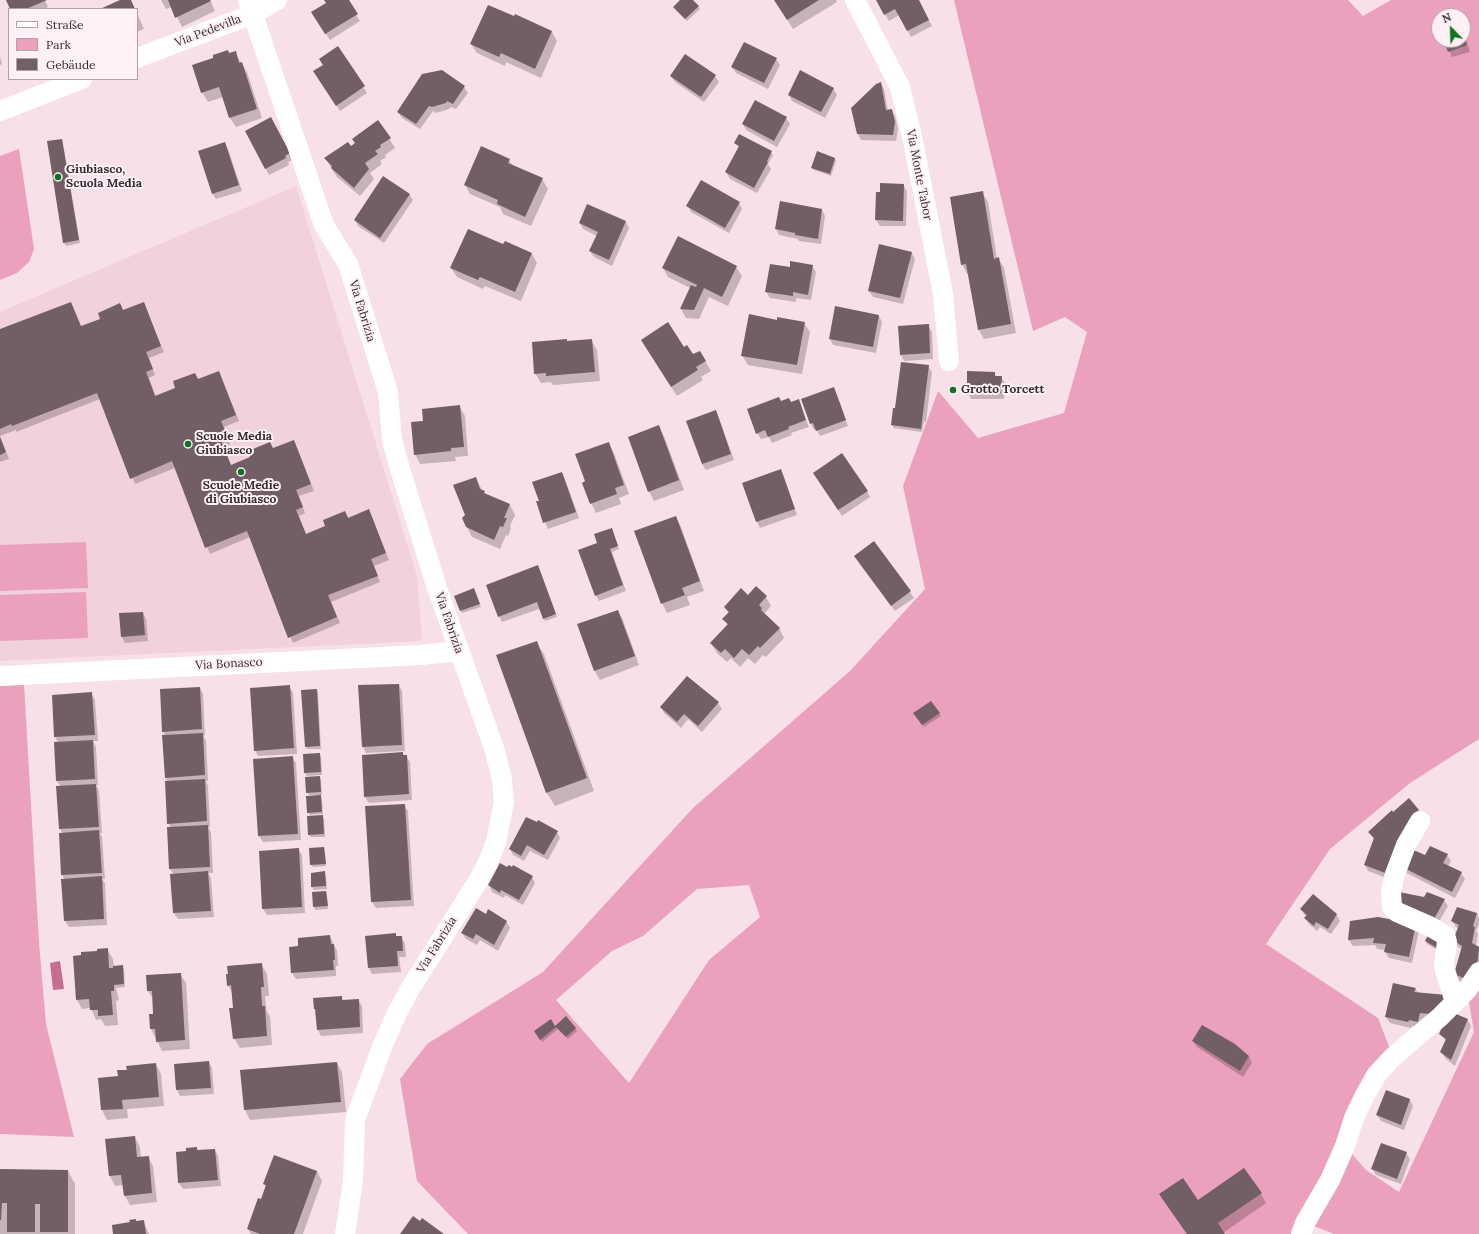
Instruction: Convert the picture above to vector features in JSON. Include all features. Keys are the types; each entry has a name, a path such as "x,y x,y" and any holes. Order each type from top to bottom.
{"street":[{"name":"Via Pedevilla","path":"138,58 250,7 277,0"},
{"name":"Via Monte Tabor","path":"855,0 900,87 913,142 943,294 949,361"},
{"name":"Via Fabrizia","path":"250,7 324,225 348,264 388,392 392,440 400,469 458,651 494,748 502,779 504,802 498,836 489,860 480,878 396,1013 355,1120 353,1181 345,1234"},
{"path":"0,110 79,80"},
{"name":"Via Bonasco","path":"0,676 420,655 458,651"},
{"path":"1420,821 1406,845 1395,874 1391,892 1392,907 1397,912 1429,926 1445,935 1447,942 1444,964 1455,1002"},
{"path":"1302,1234 1308,1218 1330,1180 1345,1146 1354,1118 1377,1074 1393,1057 1432,1024 1467,990 1479,972"}],"shaded area":[{"name":"Scuole Media Giubiasco","path":"296,186 417,576 422,641 0,661 0,312"},
{"path":"60,961 64,989 53,990 50,963"}],"green space":[{"path":"954,0 1348,0 1363,16 1391,0 1479,0 1479,739 1410,783 1330,849 1266,944 1378,1018 1393,1057 1345,1146 1366,1170 1399,1192 1474,1032 1467,990 1479,972 1479,1234 1334,1234 1306,1223 1301,1234 468,1234 417,1181 400,1079 427,1044 543,972 693,808 850,671 925,589 903,486 938,391 978,438 1064,413 1087,332 1065,317 1033,331","holes":["749,885 760,917 709,960 629,1083 556,1000 612,951 643,936 697,889"]},
{"path":"19,149 34,249 29,262 17,273 0,280 0,156"},
{"path":"86,542 88,588 0,591 0,545"},
{"path":"86,592 88,638 0,641 0,595"},
{"path":"24,684 39,943 46,1024 74,1137 0,1134 0,686"}],"building":[{"path":"6,0 47,0 28,8 10,8"},
{"path":"120,0 131,0 135,8 102,8"},
{"path":"168,0 210,0 211,1 175,18"},
{"path":"324,0 349,0 358,14 325,34 311,12 326,3"},
{"path":"680,0 693,0 699,6 685,19 673,7"},
{"path":"774,0 819,0 787,20"},
{"path":"876,0 919,0 929,20 907,31 895,9 884,15"},
{"path":"488,5 514,16 515,14 552,31 535,69 501,53 499,57 470,44"},
{"path":"744,42 777,58 764,83 731,67"},
{"path":"338,46 365,86 336,106 313,71 323,65 319,59"},
{"path":"1447,48 1459,48 1448,52"},
{"path":"228,50 229,53 236,51 239,63 242,62 257,109 229,118 219,87 201,93 192,65 213,58 213,55"},
{"path":"685,54 716,75 701,97 670,76"},
{"path":"442,70 465,86 453,104 447,101 446,103 432,107 429,106 416,124 397,112 422,74"},
{"path":"800,70 834,88 821,112 788,95"},
{"path":"881,82 886,110 892,109 895,122 893,135 857,134 851,108 876,84"},
{"path":"755,100 787,117 774,141 742,124"},
{"path":"271,117 290,153 285,156 286,158 265,169 245,131"},
{"path":"378,120 391,138 380,145 381,147 375,151 378,154 365,163 369,169 354,188 331,168 332,166 324,158 348,142 351,146 355,143 352,139"},
{"path":"739,134 772,151 767,161 768,162 754,188 725,172 739,146 734,143"},
{"path":"62,139 79,240 63,243 47,141"},
{"path":"225,142 239,185 212,194 198,151"},
{"path":"481,146 510,159 508,163 543,178 525,217 497,204 498,200 464,185"},
{"path":"817,151 835,158 830,174 811,168"},
{"path":"383,176 410,194 380,238 354,220"},
{"path":"701,180 740,202 725,228 686,206"},
{"path":"880,183 904,184 903,221 875,220 876,192 880,192"},
{"path":"983,191 994,259 999,257 1011,324 978,330 966,264 961,265 950,197"},
{"path":"780,201 822,209 818,239 795,235 795,233 775,229"},
{"path":"587,204 626,221 609,260 589,251 598,232 579,223"},
{"path":"468,229 503,244 505,241 532,253 515,292 480,277 478,280 450,268"},
{"path":"678,236 737,266 722,297 704,288 694,310 680,309 691,285 696,287 697,285 662,268"},
{"path":"879,244 912,252 900,298 868,291"},
{"path":"790,261 813,265 808,295 793,292 793,296 765,292 770,264 790,267"},
{"name":"Scuole Medie di Giubiasco","path":"71,302 81,326 100,319 98,313 120,303 123,310 144,302 161,346 146,352 153,369 146,372 155,396 175,388 173,381 195,373 198,379 219,371 236,415 221,421 228,438 221,441 231,465 250,457 248,451 270,442 273,448 294,440 311,484 296,490 303,507 296,510 306,534 325,526 323,520 345,511 348,518 369,509 386,553 371,559 378,576 328,595 337,617 288,638 247,531 205,548 172,461 130,479 97,393 12,426 11,424 0,429 0,329"},
{"path":"835,306 879,315 873,347 829,339"},
{"path":"749,314 777,320 777,317 805,322 797,365 741,356"},
{"path":"668,322 684,347 687,345 693,354 700,351 706,361 696,367 698,370 671,387 641,340"},
{"path":"929,324 930,353 900,355 898,326"},
{"path":"567,339 567,341 592,339 595,372 546,376 546,373 534,374 532,342"},
{"path":"901,362 929,365 921,429 891,425 893,408 895,408"},
{"path":"967,371 995,372 995,376 1002,376 1001,393 967,393"},
{"path":"834,387 846,420 816,431 813,423 810,424 801,399"},
{"path":"779,397 781,401 789,398 791,402 799,399 806,420 788,427 789,429 768,437 765,430 756,434 747,409"},
{"path":"460,405 464,447 451,448 451,451 414,455 411,422 423,421 422,409"},
{"path":"716,410 731,454 702,464 686,421"},
{"path":"659,425 679,480 648,492 628,437"},
{"path":"0,437 6,452 0,455"},
{"path":"609,442 624,485 615,488 617,494 590,504 582,483 585,481 575,454"},
{"path":"842,453 868,491 838,510 813,473"},
{"path":"781,469 795,509 756,522 742,483"},
{"path":"562,472 576,512 543,523 536,501 539,501 532,482"},
{"path":"476,477 480,489 485,491 484,493 510,504 504,518 507,518 503,527 500,526 494,540 466,527 462,518 465,515 453,485"},
{"path":"676,516 700,581 682,588 685,595 661,604 634,531"},
{"path":"612,528 618,546 610,549 623,585 595,596 578,550 597,543 594,534"},
{"path":"874,541 911,591 891,606 854,556"},
{"path":"538,565 556,614 543,619 537,602 498,617 486,585"},
{"path":"756,586 767,596 759,605 762,608 761,610 780,628 760,648 758,646 749,655 742,649 734,658 725,649 721,653 710,643 728,624 722,619 729,612 724,607 741,588 748,595"},
{"path":"474,588 480,604 460,611 454,596"},
{"path":"618,610 635,656 594,671 577,624"},
{"path":"143,612 145,635 121,637 119,613"},
{"path":"537,641 587,778 546,793 496,655"},
{"path":"687,676 719,702 698,726 684,714 677,722 660,707"},
{"path":"399,684 402,745 362,747 358,685"},
{"path":"290,685 294,748 254,751 250,688"},
{"path":"200,687 202,729 162,732 160,689"},
{"path":"317,689 320,746 305,747 301,690"},
{"path":"92,692 95,735 54,737 52,695"},
{"path":"931,701 940,713 922,725 913,713"},
{"path":"203,733 205,775 165,778 162,735"},
{"path":"93,740 95,779 56,781 54,742"},
{"path":"403,752 403,755 407,755 409,794 364,797 362,755"},
{"path":"320,753 321,772 304,773 303,754"},
{"path":"293,756 298,834 258,836 253,759"},
{"path":"320,776 321,792 306,793 305,777"},
{"path":"205,779 207,821 167,824 165,781"},
{"path":"96,784 99,827 59,829 56,786"},
{"path":"321,795 322,812 307,813 306,796"},
{"path":"1409,798 1419,810 1409,820 1388,874 1364,865 1374,838 1368,832 1392,810 1393,812"},
{"path":"405,804 411,900 371,902 365,806"},
{"path":"323,815 324,834 308,835 307,816"},
{"path":"526,817 537,822 538,820 558,831 544,855 527,845 521,856 509,849"},
{"path":"208,825 210,867 169,869 167,827"},
{"path":"99,830 102,873 61,875 59,833"},
{"path":"1430,846 1448,854 1443,863 1462,872 1452,892 1402,867 1411,849 1425,855"},
{"path":"324,847 326,864 310,865 309,848"},
{"path":"299,848 302,907 262,909 259,851"},
{"path":"500,863 507,867 509,865 512,867 513,865 533,876 519,900 501,890 500,893 488,885"},
{"path":"208,871 211,911 173,913 170,874"},
{"path":"325,871 326,886 311,887 311,873"},
{"path":"102,876 104,919 64,921 61,879"},
{"path":"326,891 328,906 313,907 312,892"},
{"path":"1399,892 1424,897 1427,892 1445,899 1433,921 1397,904"},
{"path":"1313,894 1337,914 1328,929 1316,922 1314,926 1304,918 1307,915 1300,909"},
{"path":"1457,907 1477,913 1473,926 1475,927 1472,943 1479,947 1477,966 1468,980 1454,974 1462,946 1453,940 1459,925 1451,921"},
{"path":"476,908 486,914 488,909 507,921 494,945 476,934 473,939 461,933"},
{"path":"1378,917 1416,924 1409,957 1384,952 1386,944 1373,943 1374,938 1348,940 1350,921"},
{"path":"1430,931 1443,938 1437,948 1425,941"},
{"path":"396,933 396,936 402,936 403,951 397,951 398,966 368,968 365,936"},
{"path":"330,935 331,944 334,944 334,970 291,973 289,947 298,946 298,938"},
{"path":"108,948 109,968 123,965 124,984 114,985 114,991 111,991 113,1015 98,1016 98,1010 90,1010 89,999 76,1000 73,956 81,955 81,952 97,951 97,949"},
{"path":"262,963 264,987 261,987 262,1006 265,1006 267,1036 233,1039 229,1008 233,1008 231,985 227,986 227,966"},
{"path":"181,973 185,1040 156,1042 155,1029 150,1029 149,1014 153,1014 152,991 147,991 146,975"},
{"path":"1393,983 1416,988 1414,992 1447,995 1439,1015 1420,1013 1418,1022 1409,1020 1408,1022 1385,1017"},
{"path":"342,996 342,1000 359,999 360,1027 317,1030 313,998"},
{"path":"1449,1011 1468,1019 1451,1060 1440,1052 1446,1039 1439,1034"},
{"path":"566,1016 576,1028 566,1037 556,1027 540,1040 534,1031 551,1019 555,1026"},
{"path":"1202,1025 1235,1044 1249,1056 1240,1071 1192,1041"},
{"path":"209,1061 211,1088 176,1090 174,1064"},
{"path":"337,1062 341,1102 244,1110 240,1070"},
{"path":"156,1063 159,1097 122,1100 123,1109 101,1110 98,1078 118,1076 117,1070 127,1070 126,1066"},
{"path":"1386,1090 1410,1099 1401,1125 1376,1115"},
{"path":"135,1136 137,1157 149,1156 152,1193 124,1196 121,1175 109,1176 105,1139"},
{"path":"1381,1143 1407,1152 1397,1179 1371,1169"},
{"path":"197,1147 197,1150 215,1149 218,1180 178,1183 176,1152 186,1151 186,1148"},
{"path":"274,1155 317,1171 294,1234 260,1234 247,1229 258,1198 261,1199 266,1185 263,1184"},
{"path":"1244,1168 1262,1193 1218,1223 1225,1234 1187,1234 1159,1194 1183,1178 1198,1200"},
{"path":"0,1169 68,1170 68,1232 40,1232 40,1204 35,1204 35,1232 7,1232 7,1203 2,1203 0,1220"},
{"path":"413,1216 420,1221 422,1218 444,1234 400,1234"},
{"path":"136,1219 136,1221 144,1220 146,1234 113,1234 112,1225 130,1222 129,1220"}],"place":[{"name":"Giubiasco, Scuola Media","path":"58,177"},
{"name":"Grotto Torcett","path":"953,390"},
{"name":"Scuole Media Giubiasco","path":"188,444"},
{"name":"Scuole Medie di Giubiasco","path":"241,472"}]}
